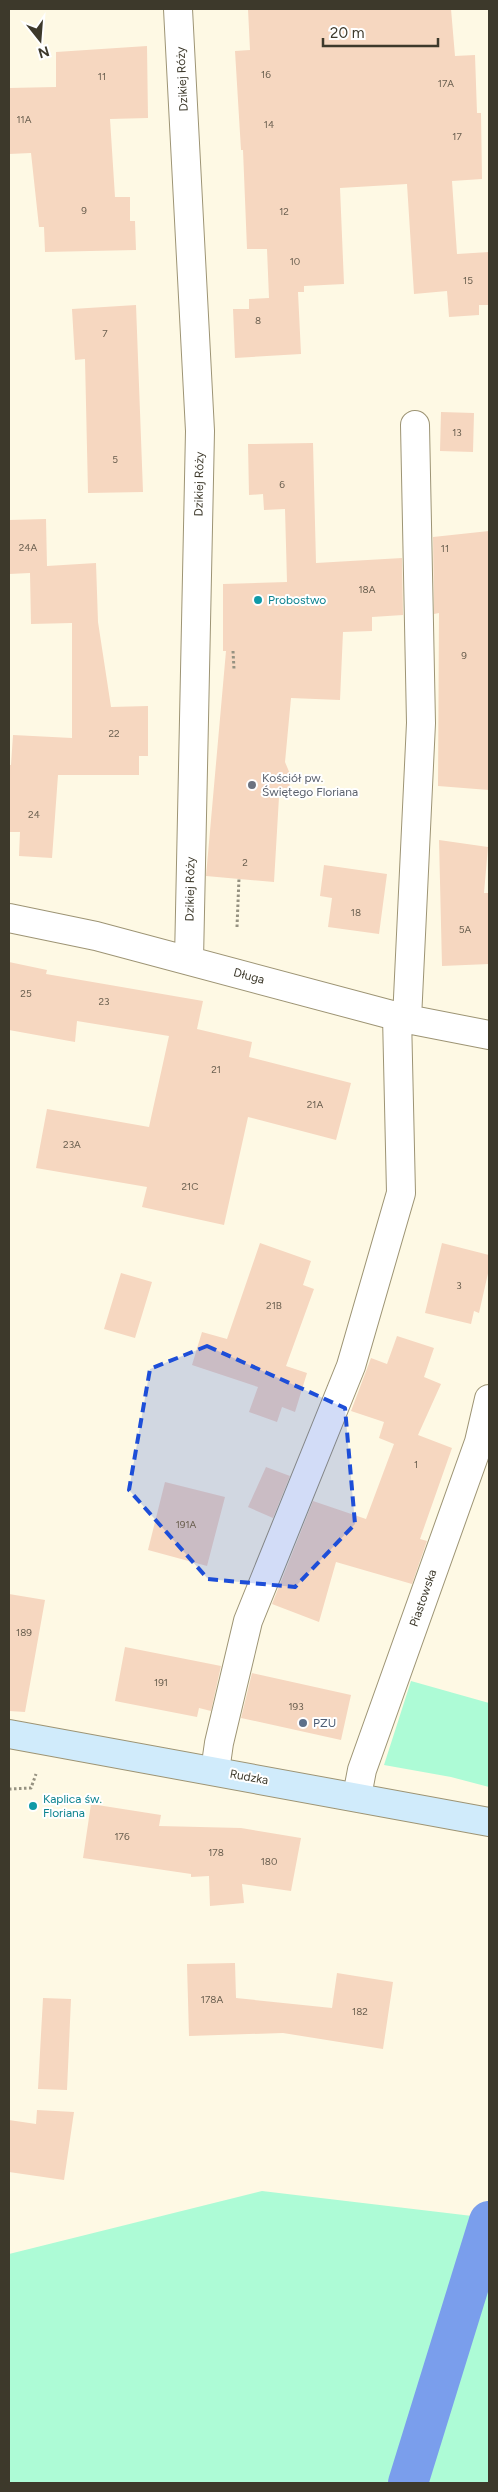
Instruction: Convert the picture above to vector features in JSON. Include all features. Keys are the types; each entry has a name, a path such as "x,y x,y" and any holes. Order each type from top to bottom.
{"main road":[{"name":"Rudzka","path":"9,1734 357,1796 489,1822"}],"street":[{"name":"Dzikiej Róży","path":"178,9 200,431 189,960"},
{"path":"215,1771 219,1743 248,1621 351,1366 401,1193 402,1017 420,723 415,425"},
{"name":"Długa","path":"9,918 96,936 402,1017 489,1035"},
{"name":"Piastowska","path":"357,1796 362,1770 475,1451 489,1398"}],"path":[{"path":"234,651 234,669"},
{"path":"237,927 239,878"},
{"path":"9,1789 31,1788 37,1771"}],"highlighted area":[{"path":"207,1346 345,1408 355,1524 295,1587 208,1579 129,1490 150,1369"}],"green space":[{"path":"411,1681 489,1703 489,1787 451,1777 384,1765"},
{"path":"262,2191 489,2218 489,2483 9,2483 9,2254"}],"building":[{"path":"248,9 451,9 455,56 475,55 477,113 481,113 482,179 452,181 457,254 489,252 489,305 479,305 479,315 449,317 447,291 414,294 407,184 340,188 344,284 304,286 304,292 298,292 301,354 235,358 233,309 249,309 249,299 269,298 267,249 247,249 243,150 241,150 235,51 250,50"},
{"path":"147,46 148,118 110,119 115,197 130,197 130,221 135,221 136,250 45,252 44,227 39,227 31,153 9,154 9,88 56,87 56,52"},
{"path":"136,305 143,492 88,493 85,359 75,360 72,309"},
{"path":"441,412 474,413 473,452 440,451"},
{"path":"313,443 316,563 402,558 403,615 372,617 372,631 343,632 340,700 291,698 285,762 290,774 289,797 279,797 274,882 206,876 226,651 223,651 223,584 287,582 285,509 264,510 263,494 249,495 248,444"},
{"path":"46,519 47,566 96,563 98,622 111,707 148,706 148,756 139,756 139,775 58,775 52,858 19,856 20,832 9,832 9,765 11,765 13,735 72,738 72,623 31,624 30,573 9,574 9,520"},
{"path":"489,531 489,790 438,786 439,613 434,614 433,537"},
{"path":"439,840 488,847 484,893 489,893 489,964 442,966"},
{"path":"324,865 387,874 379,934 328,927 332,898 320,896"},
{"path":"9,962 47,970 46,974 203,1001 197,1029 252,1042 249,1057 351,1083 336,1140 248,1117 224,1225 142,1207 147,1187 36,1168 47,1109 149,1127 169,1036 77,1021 75,1042 9,1030"},
{"path":"260,1243 311,1261 303,1285 314,1289 286,1366 307,1373 295,1412 282,1407 277,1422 249,1412 258,1387 192,1365 202,1332 227,1339"},
{"path":"442,1243 489,1255 489,1269 479,1313 474,1311 471,1324 425,1313"},
{"path":"121,1273 152,1282 135,1338 104,1329"},
{"path":"397,1336 434,1348 424,1377 441,1384 418,1435 452,1448 420,1539 427,1541 412,1584 336,1562 319,1622 272,1604 313,1501 366,1519 394,1444 379,1438 384,1422 351,1411 371,1358 387,1364"},
{"path":"266,1467 290,1476 273,1518 248,1507"},
{"path":"165,1482 225,1497 207,1566 148,1550"},
{"path":"9,1594 45,1600 25,1712 9,1711"},
{"path":"125,1647 221,1666 211,1711 199,1708 197,1717 115,1701"},
{"path":"252,1673 351,1695 341,1740 241,1718"},
{"path":"91,1804 161,1815 159,1826 241,1828 301,1838 291,1891 242,1884 244,1903 210,1906 209,1876 191,1877 191,1874 83,1858"},
{"path":"235,1963 236,1998 332,2008 337,1973 393,1982 383,2049 283,2033 189,2036 187,1964"},
{"path":"43,1998 71,1999 67,2090 38,2089"},
{"path":"37,2110 74,2112 64,2180 9,2172 9,2120 36,2124"}],"waterway":[{"path":"408,2483 489,2221"}],"place":[{"name":"Probostwo","path":"258,600"},
{"name":"Kościół pw. Świętego Floriana","path":"252,785"},
{"name":"PZU","path":"303,1723"},
{"name":"Kaplica św. Floriana","path":"33,1806"}]}
